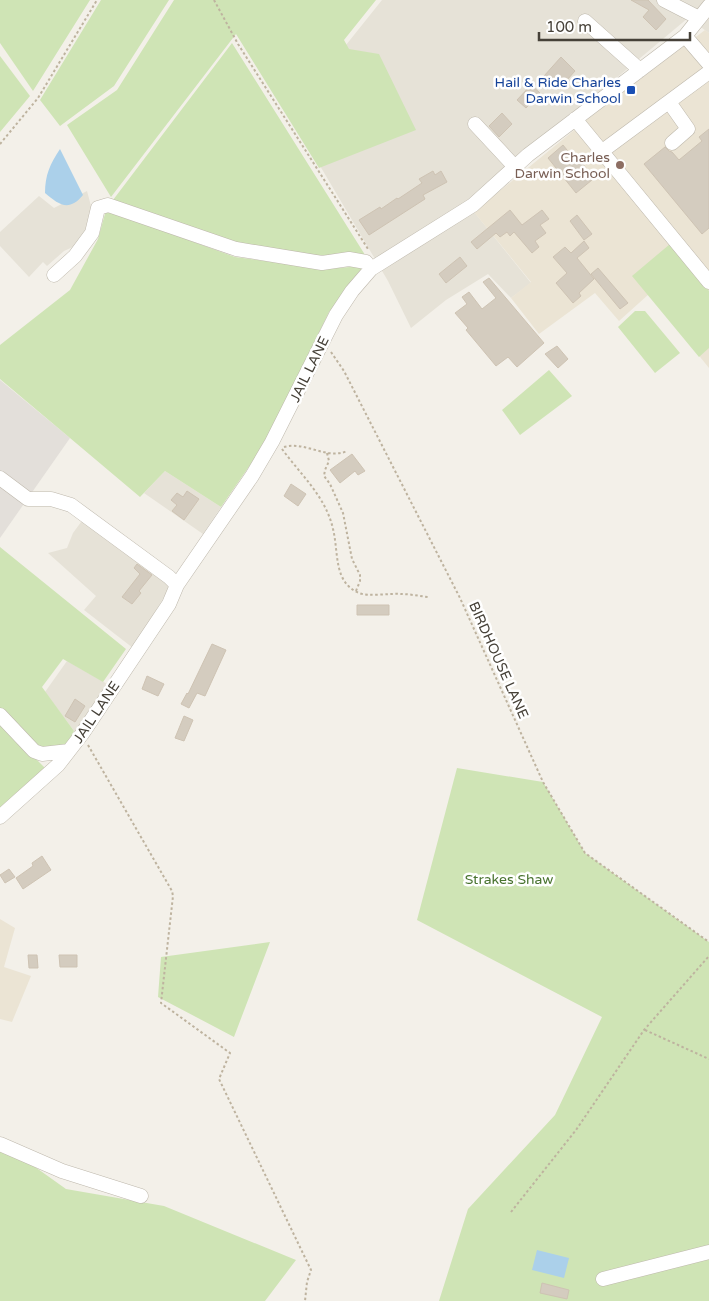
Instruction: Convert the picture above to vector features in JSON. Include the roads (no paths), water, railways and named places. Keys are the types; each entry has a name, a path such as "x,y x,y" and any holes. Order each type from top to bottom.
{"street":[{"path":"664,0 704,12"},
{"path":"683,0 704,12"},
{"name":"JAIL LANE","path":"0,817 58,765 82,734 168,604 177,585 252,476 272,442 336,315 352,291 374,266 473,205 515,167 575,119 685,36 704,12"},
{"path":"584,21 640,70"},
{"path":"685,36 709,64"},
{"path":"601,152 709,72"},
{"path":"669,102 688,129 672,142"},
{"path":"575,119 709,282"},
{"path":"475,124 515,167"},
{"path":"54,275 75,256 92,233 98,208 108,205 236,248 322,263 350,259 366,262 374,266"},
{"path":"0,478 28,499 51,499 72,505 169,577 177,585"},
{"path":"0,715 34,751 42,754 69,751"},
{"path":"0,1144 62,1171 141,1196"},
{"path":"603,1279 709,1252"}],"water":[{"path":"60,149 83,195 73,204 69,205 55,201 45,193 49,170"},
{"path":"537,1250 569,1258 564,1278 532,1270"}],"place":[{"name":"Hail & Ride Charles Darwin School","path":"631,90"},
{"name":"Charles Darwin School","path":"620,165"}],"park label":[{"name":"Strakes Shaw","path":"509,879"}]}
